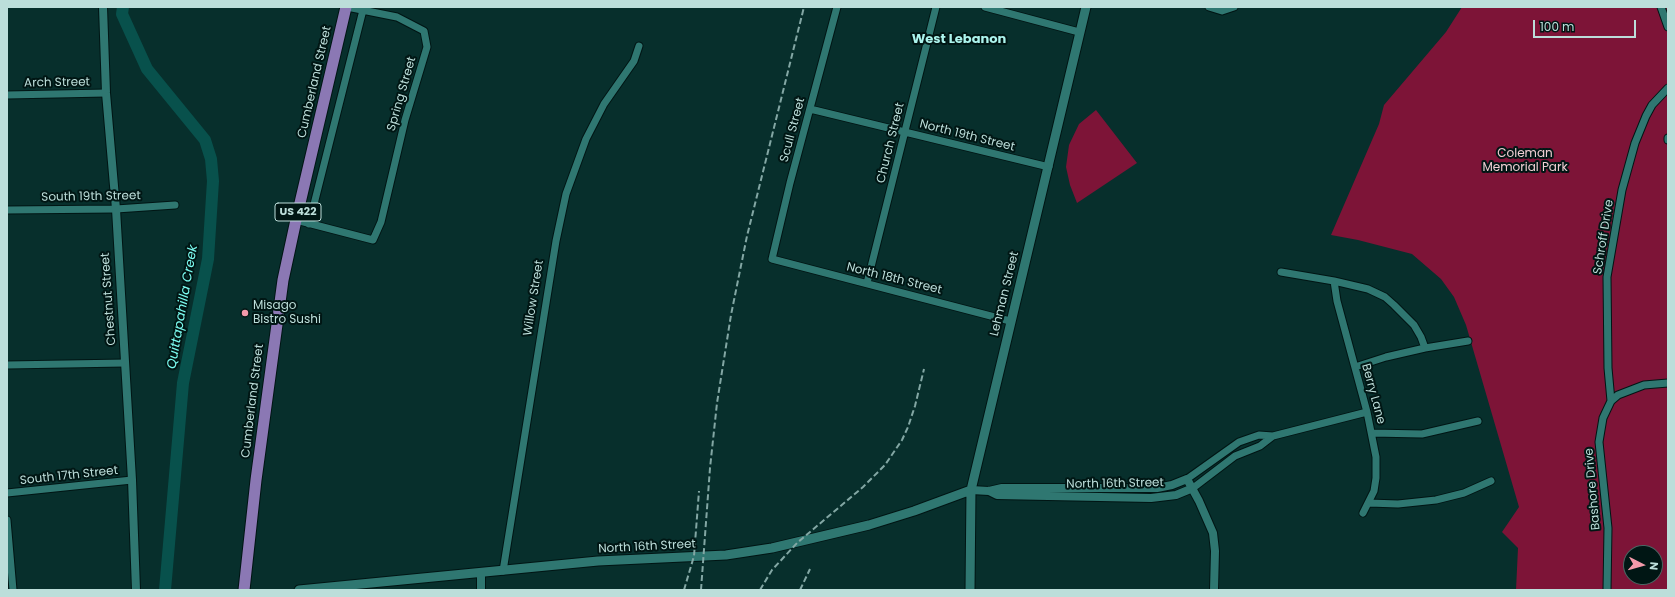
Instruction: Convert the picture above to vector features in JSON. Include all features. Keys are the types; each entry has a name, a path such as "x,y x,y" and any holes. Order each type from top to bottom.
{"highway":[{"name":"Cumberland Street","path":"244,590 276,324 283,280 347,7"}],"main road":[{"name":"Lehman Street","path":"970,590 971,490 1010,321 1086,7"},
{"name":"North 16th Street","path":"299,590 598,561 726,555 772,548 869,525 914,511 971,490"}],"street":[{"name":"Chestnut Street","path":"103,7 106,93 116,209 132,480 136,590"},
{"name":"Spring Street","path":"310,224 373,240 381,222 405,120 427,47 424,31 397,18 347,7"},
{"name":"Scull Street","path":"772,259 837,7"},
{"name":"Church Street","path":"867,283 936,7"},
{"path":"985,7 1080,32"},
{"path":"1209,7 1222,11 1234,7"},
{"path":"1661,7 1668,27"},
{"path":"296,220 310,224 363,10"},
{"name":"Willow Street","path":"503,571 556,240 566,194 586,139 600,111 634,61 639,46"},
{"name":"Schroff Drive","path":"1611,401 1608,368 1608,277 1622,190 1646,116 1652,105 1668,88"},
{"name":"Arch Street","path":"7,95 106,93"},
{"name":"North 19th Street","path":"810,109 1048,167"},
{"name":"South 19th Street","path":"7,210 116,209 176,206"},
{"name":"North 18th Street","path":"772,259 1010,321"},
{"path":"1281,272 1334,281 1368,289 1390,301 1405,314 1414,325 1425,348"},
{"name":"Berry Lane","path":"1334,281 1337,301 1367,412 1376,457 1376,478 1374,491 1363,513"},
{"path":"1354,367 1386,357 1425,348 1468,341"},
{"path":"7,365 125,362"},
{"path":"1611,401 1618,395 1644,386 1668,383"},
{"name":"Bashore Drive","path":"1607,590 1608,528 1599,442 1603,418 1611,401"},
{"name":"North 16th Street","path":"971,490 989,491 1002,488 1157,488 1172,485 1187,479 1239,442 1259,435 1273,436 1367,412"},
{"path":"1372,433 1422,434 1478,422"},
{"name":"North 16th Street","path":"989,491 997,496 1151,498 1176,495 1193,488 1235,456 1248,449 1260,446 1273,436"},
{"path":"1187,479 1193,488 1213,533 1215,550 1214,590"},
{"name":"South 17th Street","path":"7,494 132,480"},
{"path":"1369,503 1398,504 1436,500 1464,493 1492,481"},
{"path":"7,520 13,590"},
{"path":"481,573 481,590"}],"green space":[{"name":"Coleman Memorial Park","path":"1462,7 1668,7 1668,590 1516,590 1518,548 1502,532 1519,507 1466,325 1454,297 1441,279 1412,254 1358,240 1331,235 1379,124 1384,105 1446,32"},
{"path":"1096,110 1137,163 1077,203 1070,185 1066,167 1069,145 1079,124"}],"waterway":[{"name":"Quittapahilla Creek","path":"123,7 122,14 147,69 205,140 211,159 213,181 208,259 183,383 165,590"}],"railway":[{"path":"701,590 710,468 717,403 731,315 747,236 804,7"},
{"path":"760,590 772,570 797,543 863,487 885,465 902,440 908,427 924,369"},
{"path":"684,590 694,556 699,491"},
{"path":"800,590 810,569"}],"place":[{"name":"Misago Bistro Sushi","path":"245,313"}],"district":[{"name":"West Lebanon","path":"959,40"}]}
